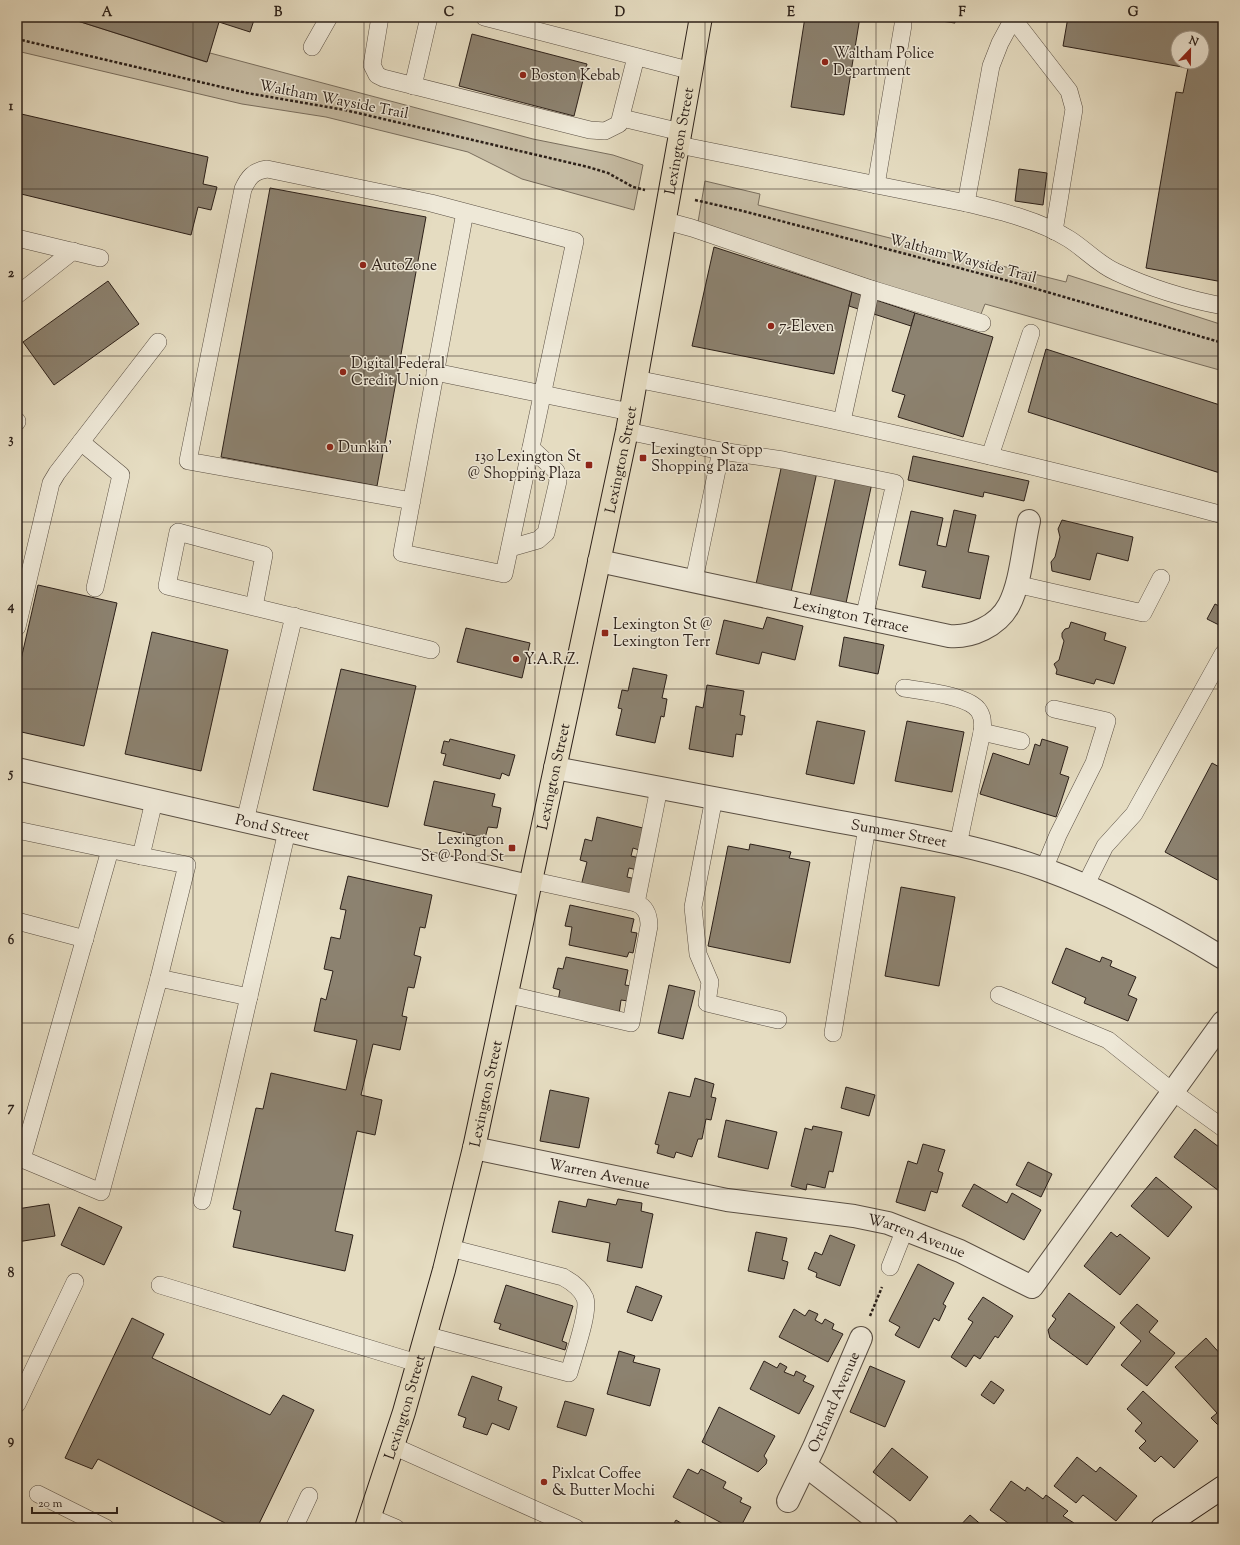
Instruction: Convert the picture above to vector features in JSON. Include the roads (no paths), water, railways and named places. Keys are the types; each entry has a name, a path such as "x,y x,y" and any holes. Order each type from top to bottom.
{"main road":[{"name":"Lexington Street","path":"368,1523 393,1446 450,1248 474,1148 529,883 629,422 702,17"}],"street":[{"name":"Lexington Terrace","path":"599,561 694,580 949,636 971,636 992,623 1005,611 1016,584 1029,521"},
{"name":"Summer Street","path":"555,768 958,845 1044,869 1142,912 1223,958"},
{"name":"Pond Street","path":"17,769 287,831 529,883"},
{"name":"Warren Avenue","path":"474,1148 713,1198 854,1216 888,1223 960,1252 1032,1287 1223,1022"},
{"name":"Orchard Avenue","path":"788,1501 806,1466 861,1338"},
{"name":"Orchard Avenue","path":"806,1466 887,1528"},
{"path":"1162,1528 1223,1487"}],"lane":[{"path":"312,47 330,17"},
{"path":"380,17 372,65 373,70 383,78 590,130 611,130 619,124 622,118 636,57"},
{"path":"413,86 429,17"},
{"path":"484,17 692,71"},
{"path":"966,203 991,66 1000,42 1014,18 1069,91 1074,101 1074,109 1054,231"},
{"path":"876,185 903,25"},
{"path":"622,118 680,139 876,185 966,203 1022,219 1069,238 1114,272 1164,291 1223,306"},
{"path":"412,502 188,461 243,189 252,174 266,169 465,212 575,241 504,574 402,553 412,502 465,212"},
{"path":"666,221 692,228 871,289 982,323"},
{"path":"17,238 100,258"},
{"path":"17,295 73,251"},
{"path":"842,421 871,289"},
{"path":"990,456 1031,333"},
{"path":"17,626 51,483 158,342"},
{"path":"436,372 543,394 721,451 783,460 895,483 864,618"},
{"path":"636,379 842,421 1136,492 1223,515"},
{"path":"81,442 122,475 95,588"},
{"path":"510,548 538,540 546,533 558,482 558,475 553,468 531,448"},
{"path":"694,580 721,451"},
{"path":"254,607 264,555 178,532 167,586 431,650"},
{"path":"1016,584 1143,613 1161,578"},
{"path":"245,821 294,616"},
{"path":"1085,886 1105,846 1134,814 1223,654"},
{"path":"904,688 967,702 978,710 983,724 958,845"},
{"path":"1044,869 1058,835 1094,763 1107,721 1054,709"},
{"path":"982,732 1021,741"},
{"path":"636,903 658,788"},
{"path":"714,798 692,907 698,954 710,982 707,1003 778,1020"},
{"path":"141,856 154,801"},
{"path":"833,1033 867,827"},
{"path":"17,830 187,866 159,978 100,1192 19,1158 85,939 110,850"},
{"path":"202,1201 287,831"},
{"path":"506,994 631,1023 649,920 646,910 636,903 529,883"},
{"path":"17,920 85,939"},
{"path":"159,978 249,997"},
{"path":"999,995 1108,1040 1173,1092 1223,1128"},
{"path":"890,1267 904,1229"},
{"path":"425,1335 569,1373 586,1314 585,1298 573,1282 563,1277 450,1248"},
{"path":"17,1404 75,1282"},
{"path":"160,1285 417,1363"},
{"path":"393,1446 576,1528"},
{"path":"38,1494 106,1528"},
{"path":"294,1528 309,1496"},
{"path":"368,1523 396,1528"}],"place":[{"name":"Waltham Police Department","path":"825,62"},
{"name":"Boston Kebab","path":"523,75"},
{"name":"AutoZone","path":"363,265"},
{"name":"7-Eleven","path":"771,326"},
{"name":"Digital Federal Credit Union","path":"343,372"},
{"name":"Dunkin'","path":"330,447"},
{"name":"Lexington St opp Shopping Plaza","path":"643,458"},
{"name":"130 Lexington St @ Shopping Plaza","path":"589,465"},
{"name":"Lexington St @ Lexington Terr","path":"605,633"},
{"name":"Y.A.R.Z.","path":"516,659"},
{"name":"Lexington St @ Pond St","path":"512,848"},
{"name":"Pixlcat Coffee & Butter Mochi","path":"544,1482"}]}
